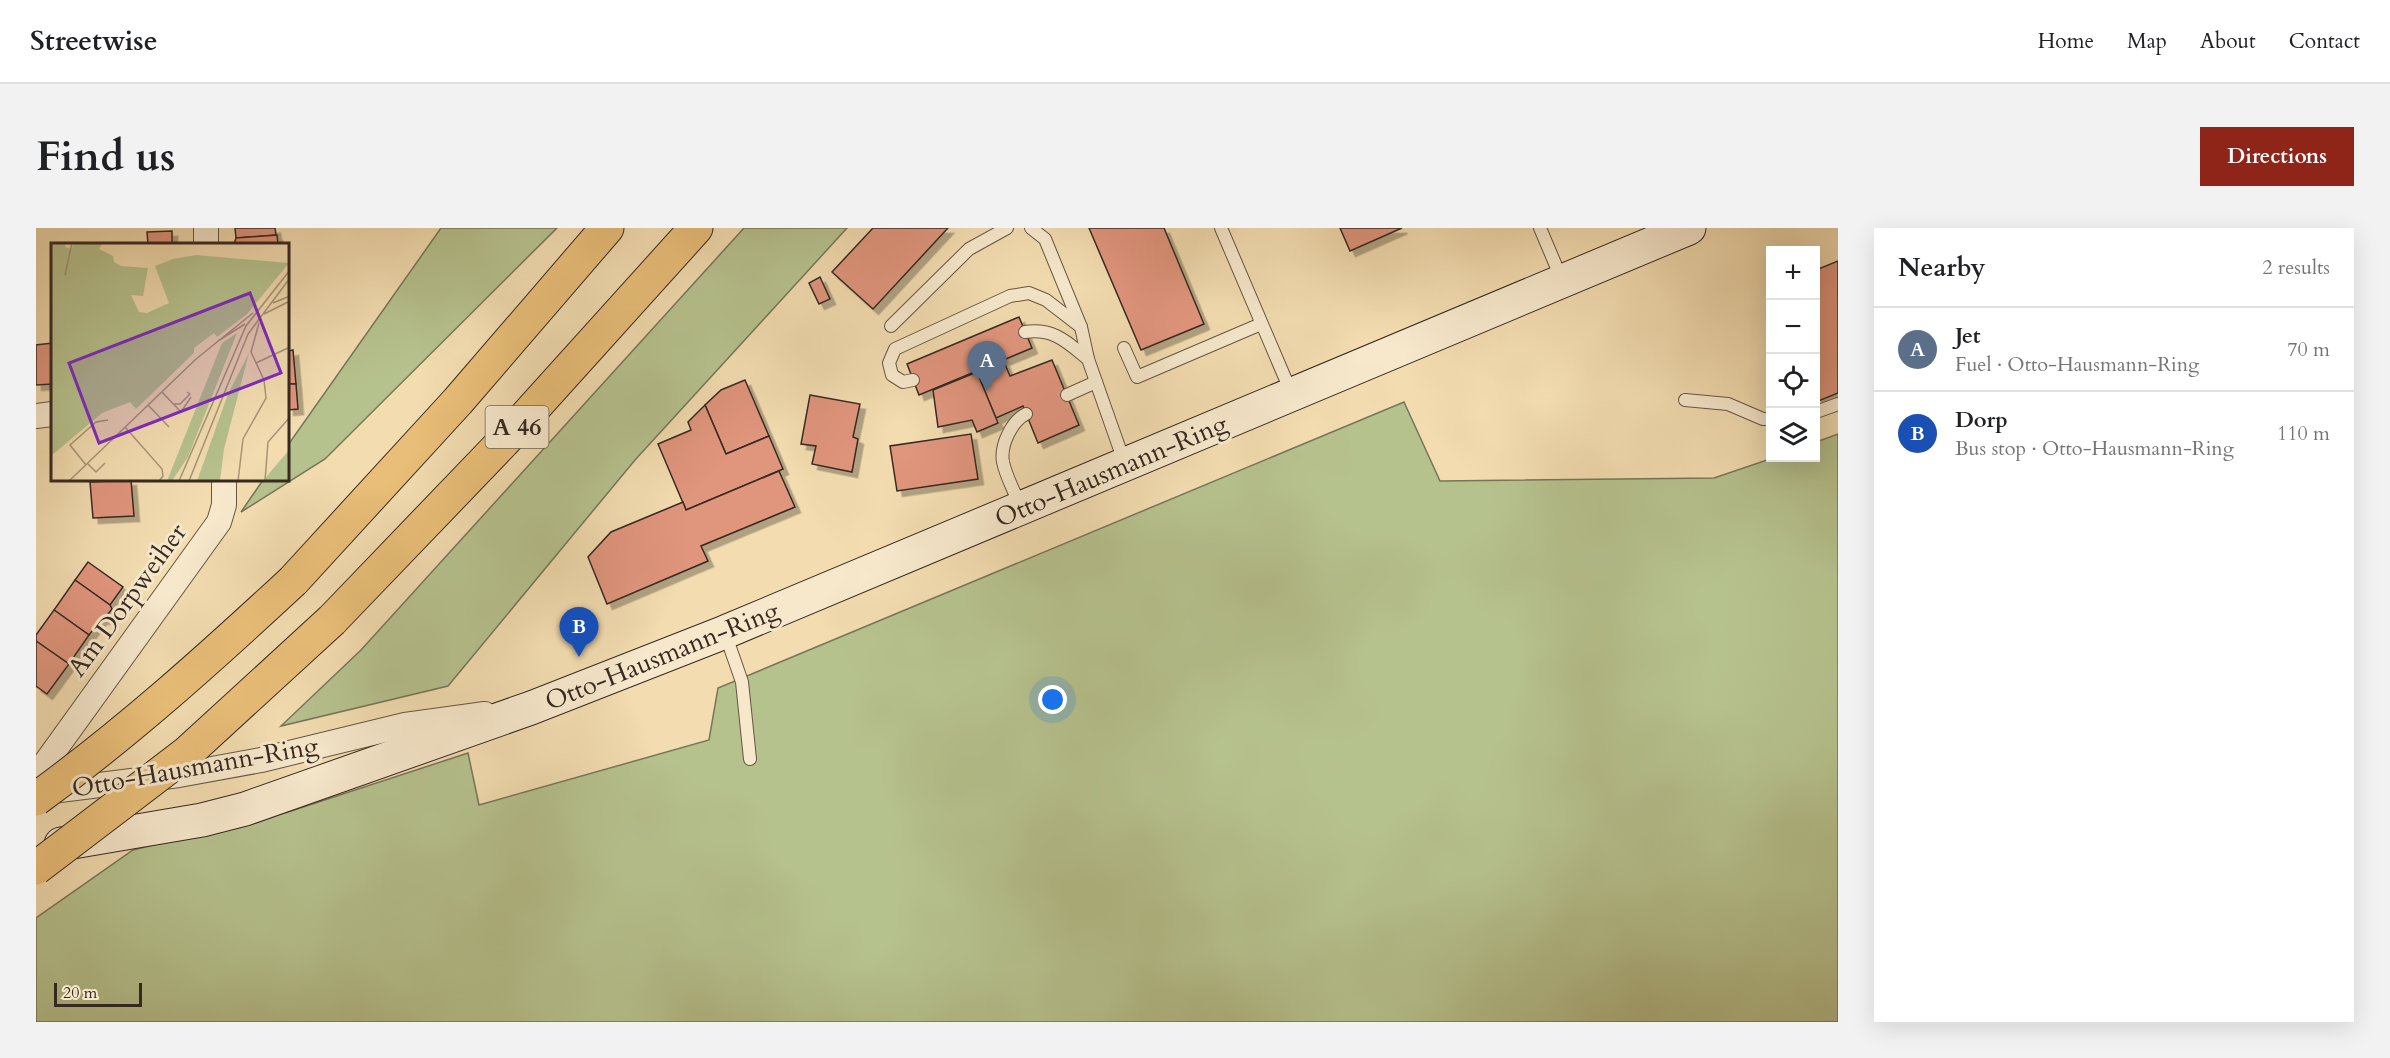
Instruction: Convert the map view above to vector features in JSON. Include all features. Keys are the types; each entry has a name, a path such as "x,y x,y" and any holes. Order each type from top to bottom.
{"highway":[{"name":"A 46","path":"36,799 76,770 189,678 293,581 458,401 607,228"},
{"name":"A 46","path":"36,868 187,753 332,620 503,442 696,228"}],"street":[{"name":"Otto-Hausmann-Ring","path":"36,848 202,820 245,809 531,708 725,632 1689,228"},
{"path":"36,416 51,414"},
{"name":"Am Dorpweiher","path":"36,776 219,522 224,506 224,482"},
{"name":"Otto-Hausmann-Ring","path":"36,792 179,775 261,760 405,725 531,708"}],"lane":[{"path":"891,326 969,249 1007,228"},
{"path":"1031,228 1045,239 1081,327 1088,359 1125,465"},
{"path":"1221,228 1293,395"},
{"path":"1540,228 1563,281"},
{"path":"913,380 903,382 892,375 889,363 895,349 1010,297 1029,293 1046,300 1081,327"},
{"path":"1124,348 1137,377 1261,324"},
{"path":"1025,332 1040,330 1063,339 1088,359"},
{"path":"1066,395 1096,382"},
{"path":"1685,400 1728,404 1766,419"},
{"path":"1820,410 1838,404"},
{"path":"1021,508 1003,460 1007,437 1018,418 1026,414"},
{"path":"725,632 742,682 750,759"}],"green space":[{"path":"441,228 557,228 325,459 290,481 290,442"},
{"path":"744,228 847,228 635,460 448,686 281,726 361,650"},
{"path":"1404,402 1440,481 1714,478 1766,460 1820,462 1820,441 1838,434 1838,1022 36,1022 36,918 133,850 288,812 468,753 479,805 709,740 718,688"},
{"path":"262,482 289,482 241,512"}],"building":[{"path":"235,228 275,228 276,235 236,238"},
{"path":"873,228 948,228 873,309 832,272"},
{"path":"1089,228 1164,228 1204,324 1141,350"},
{"path":"1340,228 1402,228 1350,251"},
{"path":"172,231 172,243 148,243 147,232"},
{"path":"277,235 278,243 234,243 236,238"},
{"path":"1838,261 1838,393 1820,400 1820,300 1820,268"},
{"path":"820,277 830,299 819,304 809,283"},
{"path":"1019,317 1032,348 919,395 907,364"},
{"path":"51,343 51,384 36,385 36,345"},
{"path":"293,350 296,384 290,384 290,351"},
{"path":"1052,360 1079,425 1038,443 1023,406 996,418 977,373 1004,362 1010,376"},
{"path":"977,372 998,423 977,432 972,420 938,427 933,390"},
{"path":"745,380 769,436 726,454 705,405 721,390"},
{"path":"290,384 296,384 298,409 290,410"},
{"path":"810,395 860,404 853,437 858,439 852,472 812,464 816,446 801,444"},
{"path":"705,405 726,454 769,436 783,469 686,510 658,444 691,430 688,422"},
{"path":"971,434 978,479 897,491 890,446"},
{"path":"779,471 795,507 701,546 708,561 607,604 588,557 611,532 683,502 686,510"},
{"path":"90,482 131,482 134,516 93,518"},
{"path":"88,562 123,587 110,605 75,580"},
{"path":"75,580 110,605 112,609 89,635 54,610"},
{"path":"54,610 89,635 69,664 36,641 36,635"},
{"path":"36,641 69,664 47,694 36,686"}],"place":[{"name":"Jet","path":"987,391"},
{"name":"Dorp","path":"579,657"}]}
